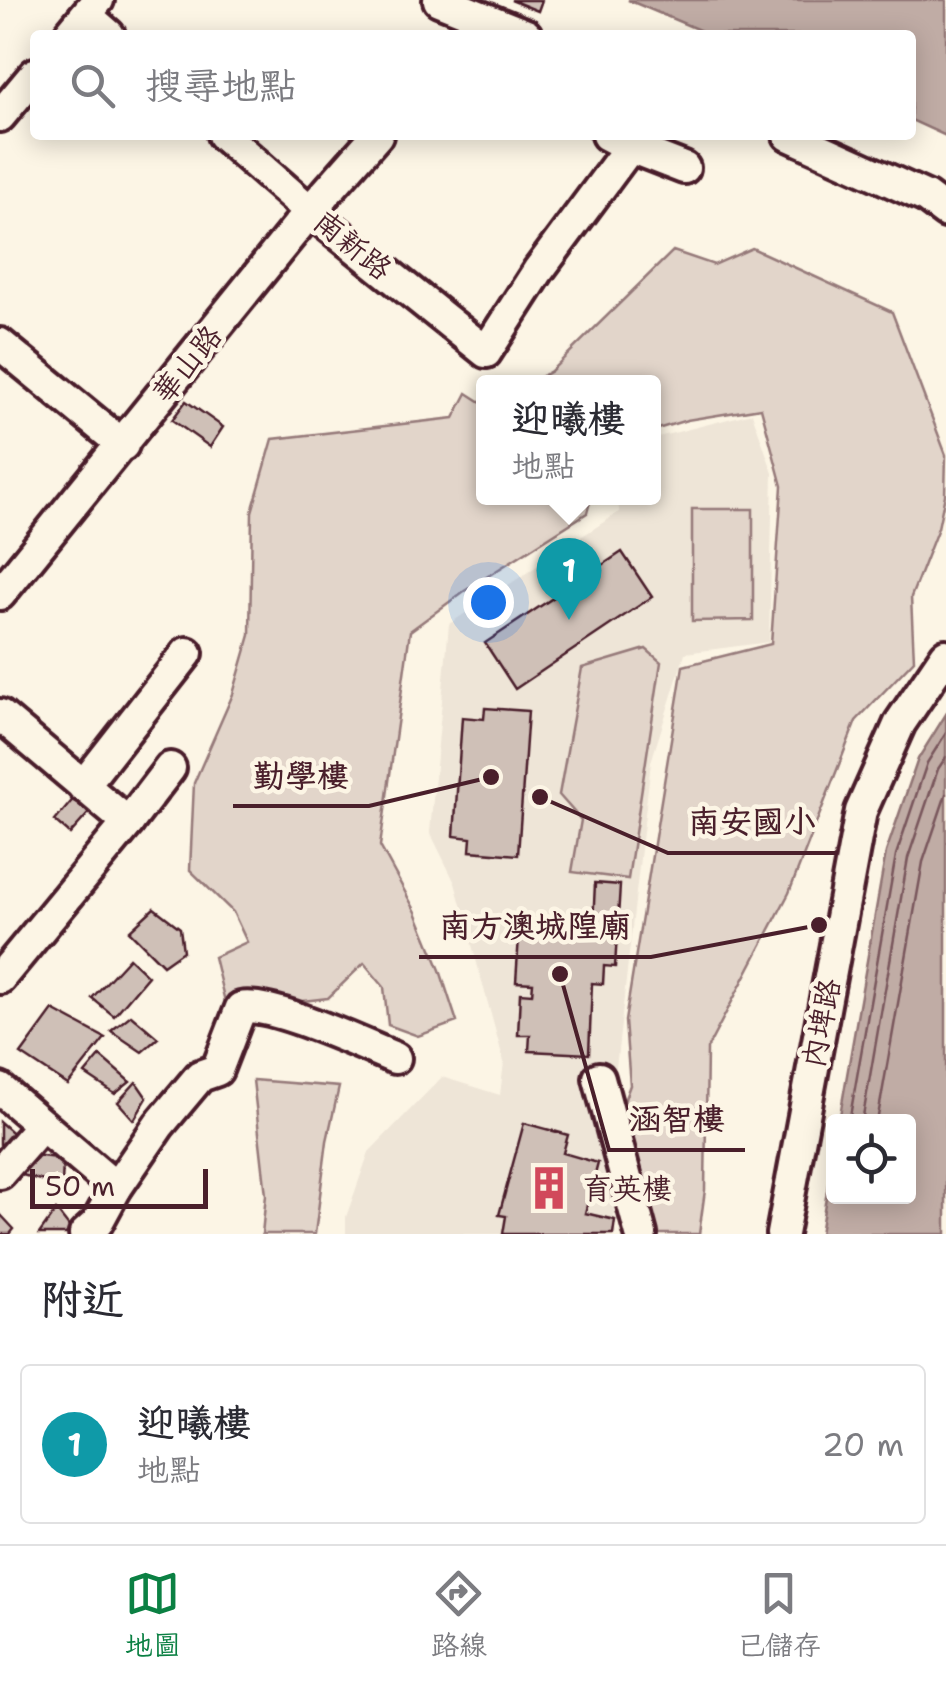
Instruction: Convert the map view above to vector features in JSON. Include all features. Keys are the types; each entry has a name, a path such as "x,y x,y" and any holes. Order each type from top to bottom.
{"street":[{"path":"439,0 474,26"},
{"path":"0,116 30,80"},
{"name":"南新路","path":"229,140 310,211 486,352 618,141"},
{"name":"華山路","path":"0,594 372,140"},
{"path":"800,140 926,197 946,212"},
{"path":"618,141 684,168"},
{"path":"0,344 123,444"},
{"path":"84,786 186,653"},
{"name":"內埤路","path":"782,1234 860,811 900,722 946,655"},
{"path":"0,715 128,822"},
{"path":"0,978 170,768"},
{"path":"84,1234 97,1223 159,1126 200,1076 217,1070 241,1008 252,1006 314,1025 394,1058"},
{"path":"599,1078 641,1234"},
{"path":"0,1089 116,1188"},
{"path":"0,1173 42,1125"},
{"path":"114,1234 116,1188"}],"shaded area":[{"path":"752,248 892,312 946,455 945,495 938,528 911,597 914,660 856,721 789,893 707,1049 705,1190 699,1234 647,1234 616,1123 630,1085 625,1021 683,666 771,644 782,486 761,408 661,428 661,375 544,375 673,251 714,265"},
{"path":"467,393 476,399 476,505 589,505 587,513 463,592 410,631 380,846 416,912 457,1022 418,1036 388,1025 384,987 364,963 328,998 227,1010 214,957 247,942 233,912 190,870 194,783 233,694 250,635 252,512 273,439 454,418"},
{"path":"752,413 773,473 769,642 685,653 651,762 614,1085 609,1159 616,1234 346,1234 346,1217 369,1152 442,1077 500,1095 504,1062 455,883 430,832 449,624 619,512 618,505 661,505 661,436"},
{"path":"692,509 753,509 753,620 692,621"},
{"path":"646,649 661,662 628,879 572,872 581,820 559,795 582,668"},
{"path":"253,1080 339,1087 327,1141 315,1234 262,1234 266,1195"}],"water":[{"path":"628,0 946,0 946,136 916,122 916,30 699,30"},
{"path":"946,714 946,1234 820,1234 826,1197 826,1204 916,1204 916,1114 840,1114 886,852 918,759"}],"building":[{"path":"511,0 542,0 538,11"},
{"path":"186,401 223,427 210,447 172,420"},
{"path":"622,552 652,597 515,689 485,643"},
{"path":"485,708 528,711 518,855 470,851 471,838 454,836 462,717 484,719"},
{"path":"80,791 96,805 70,834 55,821"},
{"path":"595,883 620,885 615,967 604,966 603,984 592,983 589,1054 529,1051 530,1035 518,1035 520,993 532,994 533,983 516,982 520,921 593,925"},
{"path":"154,908 180,928 183,951 163,965 129,931"},
{"path":"129,958 148,976 114,1016 92,998"},
{"path":"53,1010 105,1038 68,1085 21,1054"},
{"path":"131,1015 158,1038 142,1052 111,1031"},
{"path":"100,1056 130,1082 115,1094 85,1074"},
{"path":"136,1082 147,1098 134,1120 118,1102"},
{"path":"0,1122 18,1138 6,1148 0,1144"},
{"name":"育英樓","path":"524,1123 568,1135 563,1153 598,1163 585,1213 615,1220 613,1234 503,1234 506,1216 499,1215"},
{"path":"27,1154 63,1159 62,1186 15,1173"},
{"path":"56,1210 70,1228 66,1234 39,1234"},
{"path":"0,1214 14,1229 10,1234 0,1234"}],"place":[{"name":"迎曦樓","path":"569,620"},
{"name":"勤學樓","path":"491,777"},
{"name":"南安國小","path":"540,797"},
{"name":"南方澳城隍廟","path":"819,925"},
{"name":"涵智樓","path":"560,974"},
{"name":"育英樓","path":"549,1188"}]}
